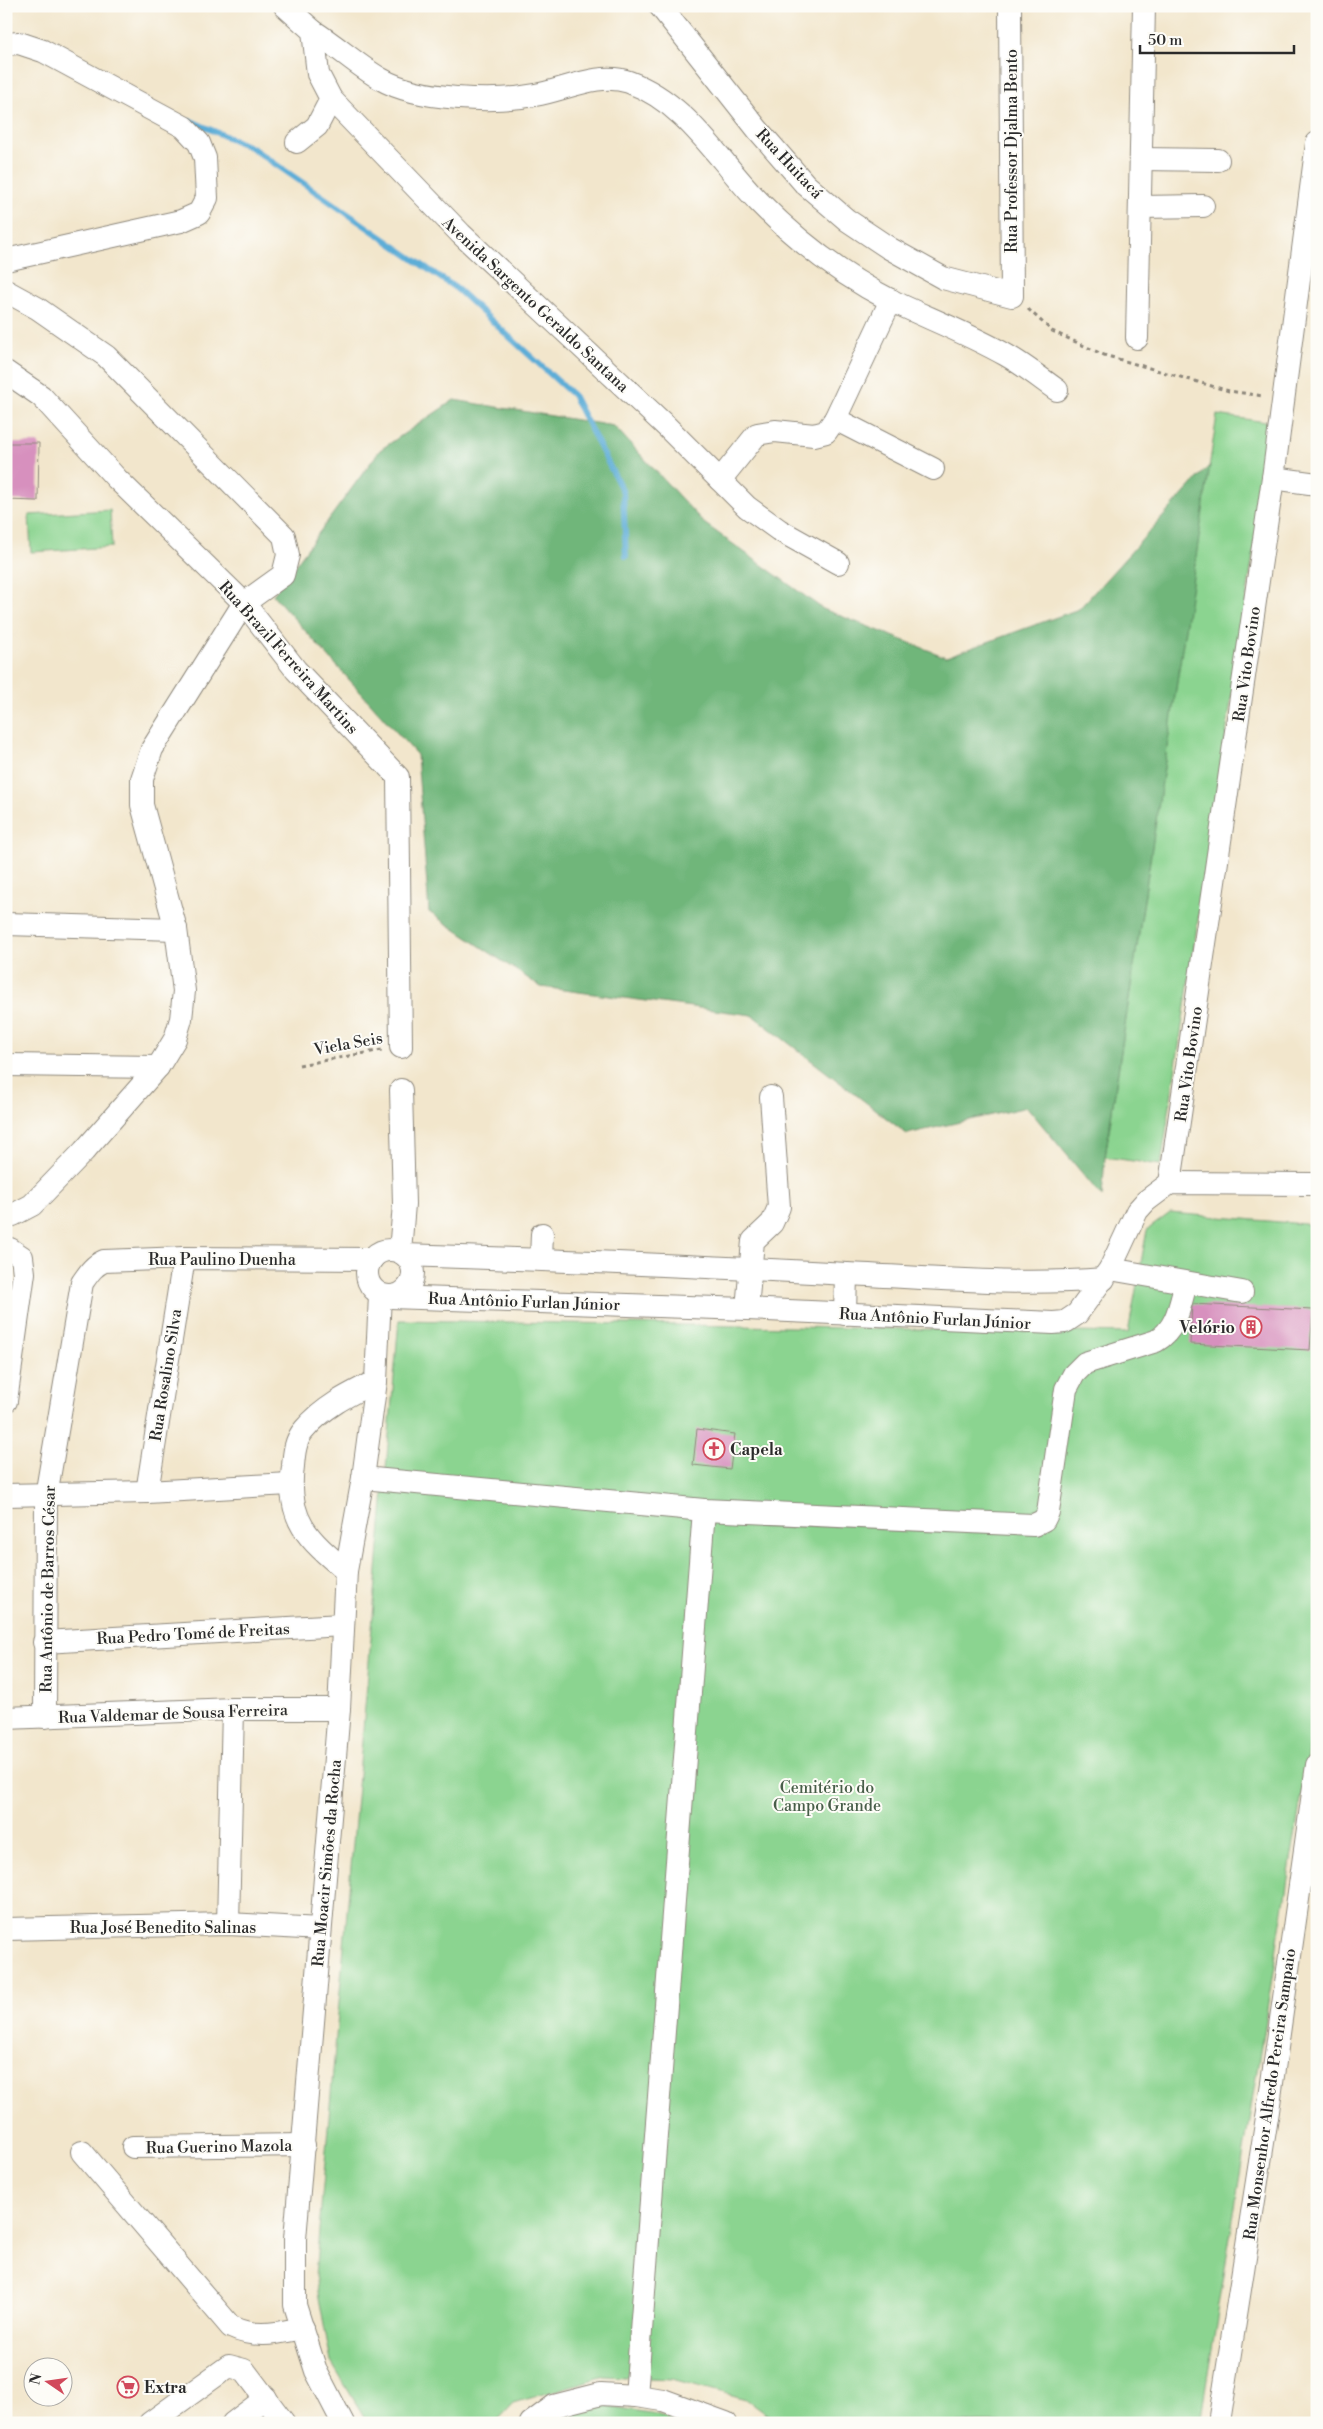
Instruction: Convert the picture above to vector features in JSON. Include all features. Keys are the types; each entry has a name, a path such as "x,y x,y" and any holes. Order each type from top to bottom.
{"street":[{"path":"285,6 313,31 347,53 381,79 438,96 491,99 535,95 606,78 626,80 646,88 674,108 698,131 760,204 831,265 891,300 1008,356 1057,390"},
{"name":"Rua Huitacá","path":"660,6 758,130 805,184 847,220 889,248 943,278 1012,296"},
{"name":"Rua Professor Djalma Bento","path":"1010,6 1012,296"},
{"path":"1137,338 1144,6"},
{"name":"Avenida Sargento Geraldo Santana","path":"313,31 318,74 331,99 461,234 747,507 779,530 838,563"},
{"path":"6,44 19,43 43,51 184,127 199,143 205,158 206,198 199,213 181,221 6,260"},
{"path":"297,142 317,126 331,99"},
{"name":"Rua Vito Bovino","path":"1170,1183 1273,478 1317,143"},
{"path":"1141,159 1218,160"},
{"path":"1140,207 1203,206"},
{"path":"6,291 37,308 106,356 284,536 288,555 283,575 244,603 152,748 142,779 142,805 176,929 184,991 181,1019 175,1039 158,1067 84,1151 32,1205 13,1215 6,1216"},
{"path":"720,480 757,434 775,430 814,435 826,432 835,419 891,300"},
{"name":"Rua Brazil Ferreira Martins","path":"6,372 41,396 117,479 244,603 302,676 398,777 401,1047"},
{"path":"835,419 932,469"},
{"path":"1273,478 1317,484"},
{"path":"6,924 176,929"},
{"path":"6,1065 158,1067"},
{"path":"401,1090 404,1204 402,1254 413,1267 412,1282 404,1293 385,1296 372,1288 368,1279 367,1269 372,1259 380,1253 390,1250 402,1254 1063,1282 1107,1274 1242,1292"},
{"path":"747,1309 753,1241 772,1223 779,1208 771,1097"},
{"path":"1170,1183 1317,1184"},
{"name":"Rua Antônio Furlan Júnior","path":"385,1296 1065,1322 1077,1314 1107,1274 1137,1211 1146,1201 1170,1183"},
{"path":"541,1259 542,1234"},
{"path":"6,1250 10,1249 22,1257 24,1273 6,1401"},
{"name":"Rua Paulino Duenha","path":"82,1283 96,1264 104,1261 184,1258 372,1259"},
{"name":"Rua Rosalino Silva","path":"147,1492 184,1258"},
{"path":"845,1314 846,1274"},
{"name":"Rua Antônio de Barros César","path":"46,1718 44,1642 46,1496 82,1283"},
{"path":"363,1478 704,1510 1034,1526 1044,1520 1048,1512 1066,1389 1074,1374 1084,1363 1156,1341 1166,1335 1174,1324 1186,1284"},
{"name":"Rua Moacir Simões da Rocha","path":"343,2423 316,2370 295,2304 295,2239 339,1709 346,1571 363,1478 385,1296"},
{"path":"346,1571 314,1544 299,1523 290,1484 295,1447 303,1431 321,1413 342,1398 376,1381"},
{"path":"6,1495 46,1496 290,1484"},
{"path":"636,2396 704,1510"},
{"name":"Rua Pedro Tomé de Freitas","path":"44,1642 342,1625"},
{"path":"228,1924 233,1709"},
{"name":"Rua Valdemar de Sousa Ferreira","path":"6,1718 46,1718 233,1709 339,1709"},
{"name":"Rua Monsenhor Alfredo Pereira Sampaio","path":"1219,2423 1269,2101 1317,1765"},
{"name":"Rua José Benedito Salinas","path":"6,1929 228,1924 320,1929"},
{"name":"Rua Guerino Mazola","path":"133,2147 304,2145"},
{"path":"82,2152 231,2327 245,2334 261,2336 303,2328"},
{"path":"150,2423 229,2366 244,2370 284,2423"},
{"path":"531,2423 554,2406 601,2394 663,2400 726,2423"},
{"path":"232,2423 266,2398"}],"path":[{"name":"Viela Seis","path":"299,1065 401,1047"}],"green space":[{"path":"454,400 614,426 704,523 823,609 946,657 1079,609 1210,465 1105,1157 1102,1197 1027,1107 907,1134 752,1015 541,987 429,912 417,755 273,595 380,450"},
{"path":"1217,415 1273,423 1161,1165 1105,1157"},
{"path":"110,510 112,547 31,552 29,515"},
{"name":"Cemitério do Campo Grande","path":"1170,1213 1317,1225 1317,1700 1200,2423 780,2423 747,2399 672,2379 604,2376 514,2403 495,2423 368,2423 331,2362 315,2276 399,1320 1128,1333 1147,1230"},
{"path":"603,2405 655,2414 679,2423 546,2423 557,2415"}],"building":[{"path":"6,443 39,443 38,501 6,500"},
{"name":"Velório","path":"1192,1304 1313,1310 1310,1350 1190,1344"},
{"name":"Capela","path":"697,1429 735,1434 730,1469 693,1465"}],"waterway":[{"path":"191,121 252,148 457,289 573,395 623,492 626,556"}],"place":[{"name":"Velório","path":"1251,1327"},
{"name":"Capela","path":"714,1449"},
{"name":"Extra","path":"128,2387"}]}
